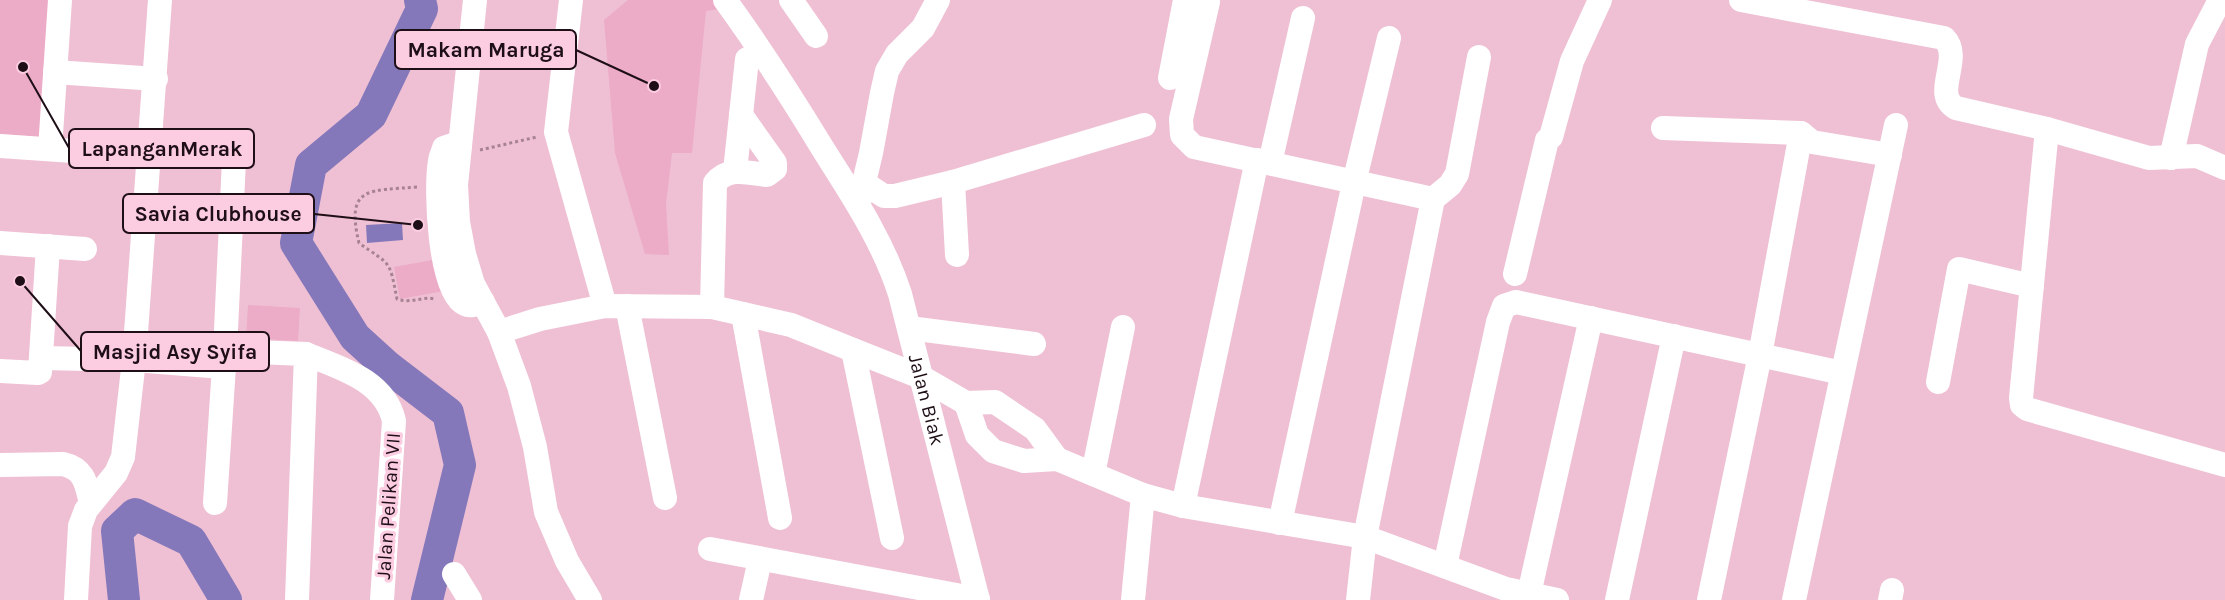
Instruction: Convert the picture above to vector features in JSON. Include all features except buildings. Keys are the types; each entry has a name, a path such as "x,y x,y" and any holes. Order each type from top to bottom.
{"street":[{"path":"50,149 60,0"},
{"path":"76,600 82,517 119,465 134,360 160,0"},
{"path":"475,0 456,185 458,222 464,254 473,284 499,332 519,386 535,447 546,512 567,561 590,600"},
{"path":"571,0 556,132 616,306 665,498"},
{"name":"Jalan Biak","path":"724,0 762,50 861,194 890,263 909,328 978,599"},
{"path":"791,0 816,36"},
{"path":"938,0 923,28 897,54 887,71 861,194 895,196 953,182 1144,125"},
{"path":"1515,274 1546,140 1551,138 1572,61 1600,0"},
{"path":"1745,0 1944,38 1952,51 1946,97 1952,105 2149,158 2197,156 2225,168"},
{"path":"2171,158 2197,44 2220,0"},
{"path":"1170,78 1196,1"},
{"path":"1196,1 1181,119 1182,135 1194,147 1433,199"},
{"path":"1183,506 1263,162 1303,18"},
{"path":"1280,523 1354,183 1389,38"},
{"path":"1358,600 1365,537 1433,199 1450,185 1457,174 1479,57"},
{"path":"735,171 747,59"},
{"path":"55,72 156,79"},
{"path":"712,307 715,183 721,176 735,171 767,175 775,169 775,163 741,115"},
{"path":"1794,600 1896,125"},
{"path":"1663,128 1801,133 1812,142 1890,155"},
{"path":"2047,129 2022,405 2027,409 2225,465"},
{"path":"1709,600 1760,355 1801,133"},
{"path":"460,146 453,145 444,148 440,161 438,187 440,242 451,286 457,298 464,304 472,305 483,302"},
{"path":"0,146 87,152"},
{"path":"214,503 234,160"},
{"path":"953,182 957,255"},
{"path":"0,243 39,250"},
{"path":"0,255 39,250 85,249"},
{"path":"0,371 38,373 41,369 39,250"},
{"path":"1938,382 1959,269 2032,286"},
{"path":"1444,566 1498,322 1504,306 1516,302 1842,373"},
{"path":"499,332 540,319 616,306 712,307 791,325 921,377 966,403 995,402 1035,429 1057,459"},
{"path":"742,314 780,518"},
{"path":"1529,594 1591,318"},
{"path":"1093,474 1123,327"},
{"path":"909,328 1034,344"},
{"path":"1617,600 1674,336"},
{"path":"853,350 892,538"},
{"path":"297,600 306,354"},
{"name":"Jalan Pelikan VII","path":"42,358 224,359 306,354 350,371 363,379 384,397 391,408 394,421 382,600"},
{"path":"966,403 977,435 993,450 1024,461 1057,459 1143,495 1183,506 1365,537 1506,589 1557,600"},
{"path":"0,465 63,464 80,471 119,465"},
{"path":"80,471 91,503"},
{"path":"1133,600 1143,495"},
{"path":"710,549 978,599"},
{"path":"751,600 760,560"},
{"path":"454,574 470,600"}],"path":[{"path":"460,146 481,150 556,132"},
{"path":"438,187 371,191 361,196 356,204 354,223 359,243 382,257 391,267 398,298 412,301 430,297 448,302 457,298"}],"shaded area":[{"path":"0,0 50,0 41,137 0,134"},
{"path":"628,0 730,0 720,9 706,11 692,153 672,153 666,204 669,255 645,254 615,153 604,20"},
{"path":"402,223 403,240 367,243 366,225"},
{"path":"438,259 444,291 400,299 394,267"},
{"path":"248,305 300,308 298,341 246,338"}],"waterway":[{"path":"420,0 422,9 371,115 311,165 296,243 355,337 388,367 448,413 460,465 427,600"},
{"path":"124,600 117,531 135,514 191,541 226,600"}],"place":[{"name":"LapanganMerak","path":"23,67"},
{"name":"Makam Maruga","path":"654,86"},
{"name":"Savia Clubhouse","path":"418,225"},
{"name":"Masjid Asy Syifa","path":"20,281"}]}
